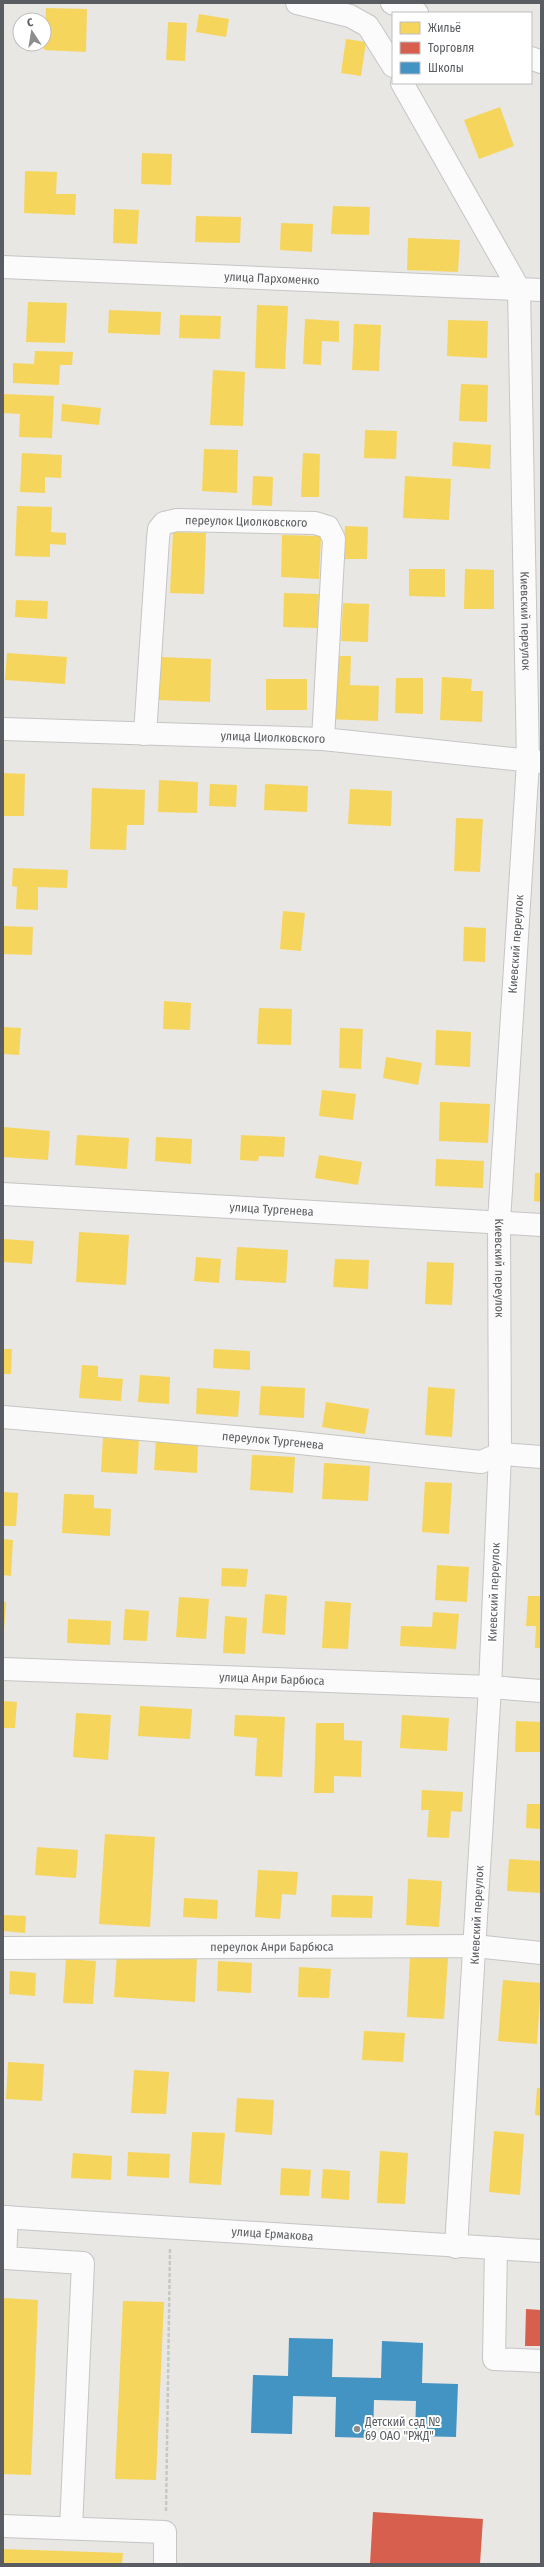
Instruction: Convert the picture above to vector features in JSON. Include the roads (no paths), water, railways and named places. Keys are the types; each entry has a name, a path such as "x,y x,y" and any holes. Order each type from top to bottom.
{"street":[{"path":"297,3 350,16 368,26 392,64"},
{"path":"392,3 414,12"},
{"path":"403,84 519,289"},
{"name":"улица Пархоменко","path":"3,267 541,290"},
{"name":"Киевский переулок","path":"456,2247 490,1687 500,1454 499,1221 534,762 519,289"},
{"name":"переулок Циолковского","path":"145,734 159,529 164,523 177,520 308,522 328,527 334,539 322,739"},
{"name":"улица Циолковского","path":"3,729 322,739 534,762"},
{"name":"улица Тургенева","path":"3,1194 499,1221 541,1225"},
{"name":"переулок Тургенева","path":"3,1417 281,1441 481,1462 500,1454 541,1457"},
{"name":"улица Анри Барбюса","path":"3,1669 490,1687 541,1691"},
{"name":"переулок Анри Барбюса","path":"3,1948 475,1946 541,1953"},
{"path":"5,2217 4,2258 83,2263 71,2528"},
{"name":"улица Ермакова","path":"5,2217 456,2247 541,2251"},
{"path":"496,2248 494,2359 541,2361"},
{"path":"3,2526 165,2532 165,2564"}],"place":[{"name":"Детский сад № 69 ОАО \"РЖД\"","path":"357,2429"}]}
